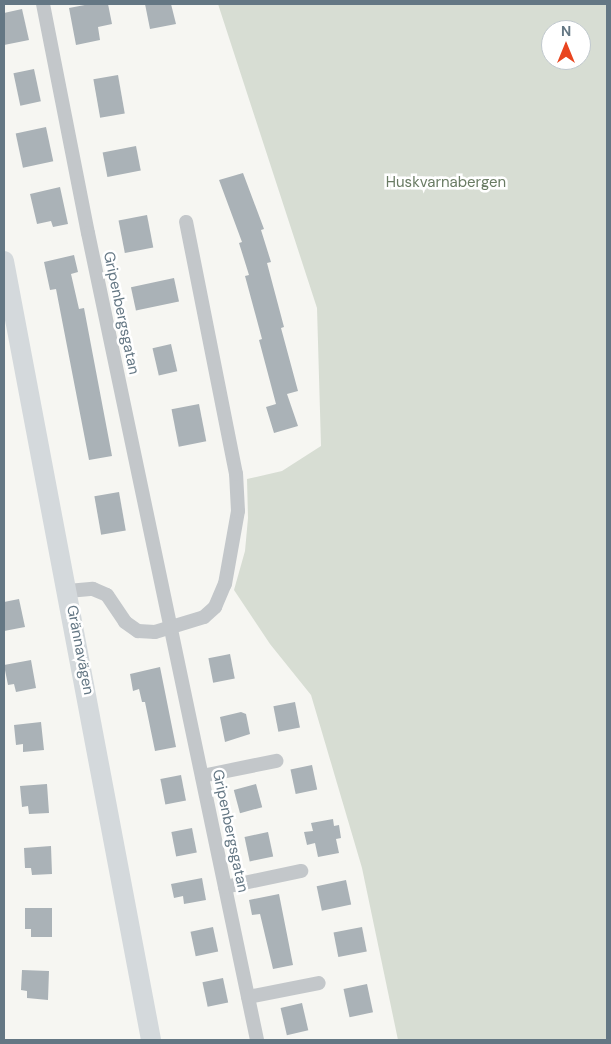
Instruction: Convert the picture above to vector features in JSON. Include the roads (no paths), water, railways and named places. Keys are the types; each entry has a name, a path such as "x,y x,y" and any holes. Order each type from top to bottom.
{"main road":[{"name":"Grännavägen","path":"4,261 68,591 151,1040"}],"street":[{"name":"Gripenbergsgatan","path":"43,4 88,233 257,1040"},
{"path":"68,591 93,589 107,595 125,622 138,631 172,627 204,617 215,607 225,584 234,549 238,511 228,428 186,222"},
{"path":"202,776 276,761"},
{"path":"225,887 301,872"},
{"path":"248,997 319,983"}],"park label":[{"name":"Huskvarnabergen","path":"446,183"}]}
